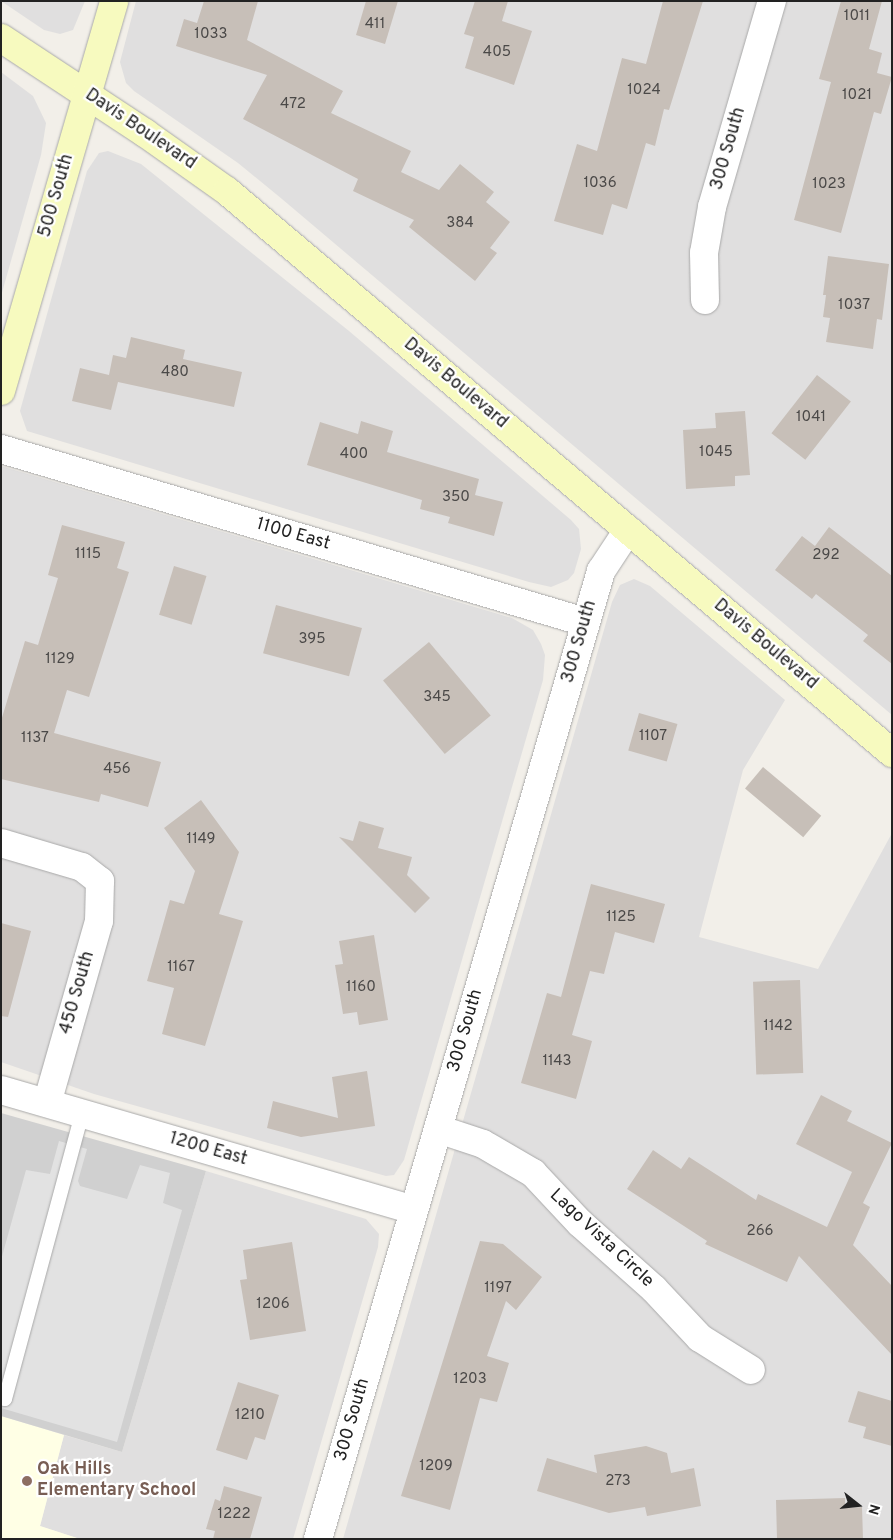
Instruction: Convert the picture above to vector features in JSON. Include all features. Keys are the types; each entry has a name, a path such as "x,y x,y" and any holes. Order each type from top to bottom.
{"street":[{"name":"500 South","path":"1,391 114,1"},
{"name":"300 South","path":"705,300 704,253 712,207 772,1"},
{"name":"Davis Boulevard","path":"1,38 87,94 226,191 892,752"},
{"name":"1100 East","path":"1,449 585,622"},
{"name":"300 South","path":"318,1539 585,622 604,563 628,530"},
{"name":"450 South","path":"1,843 82,867 100,881 99,921 47,1103"},
{"name":"1200 East","path":"1,1090 414,1210"},
{"name":"Lago Vista Circle","path":"438,1129 483,1144 533,1173 580,1223 654,1289 700,1338 751,1370"}],"lane":[{"path":"1,1398 5,1399 82,1113"}],"shaded area":[{"path":"1,1 85,1 73,30 60,34 44,30"},
{"path":"136,1 892,1 892,715 282,199 238,163 134,91 126,83 120,62"},
{"path":"1,72 33,96 46,123 41,155 1,296"},
{"path":"108,151 141,164 349,331 571,520 579,529 581,549 574,573 568,580 551,587 529,582 27,431 20,411 87,171 99,153"},
{"path":"1,466 512,618 533,630 541,644 545,655 543,680 404,1160 394,1175 386,1176 94,1094 1,1062"},
{"path":"634,579 650,586 785,700 743,770 699,937 818,969 892,833 892,1539 343,1539 612,602 620,585"},
{"path":"1,1113 206,1171 122,1452 1,1416"},
{"path":"59,1141 87,1149 78,1181 80,1186 127,1199 140,1165 170,1173 163,1203 182,1210 117,1442 1,1408 1,1260 26,1170 50,1174"},
{"path":"206,1171 366,1219 379,1234 378,1247 293,1539 80,1539 40,1526 64,1435 122,1452"},
{"name":"Oak Hills Elementary School","path":"1,1416 64,1435 40,1526 80,1539 1,1539"}],"building":[{"path":"204,1 258,1 247,40 343,91 331,113 411,151 401,172 439,190 460,164 494,192 486,202 510,222 490,248 497,253 475,281 409,227 414,220 353,191 358,179 243,119 267,75 176,46 184,19 197,23"},
{"path":"366,1 398,1 385,44 356,35"},
{"path":"475,1 508,1 502,21 532,31 514,85 465,68 474,37 464,34"},
{"path":"663,1 703,1 669,110 664,109 655,146 646,143 627,209 612,204 603,235 554,221 577,144 597,151 622,58 646,64"},
{"path":"841,1 882,1 869,49 882,53 877,73 892,77 881,114 874,112 841,233 794,220 831,82 819,79"},
{"path":"828,256 889,264 882,320 877,319 873,349 826,342 830,318 823,317 826,295 823,295"},
{"path":"131,337 185,350 183,359 242,372 234,407 118,382 111,410 72,401 80,368 109,375 113,355 126,358"},
{"path":"817,375 851,401 805,460 771,433"},
{"path":"745,411 750,475 735,476 735,486 686,489 683,430 716,428 715,413"},
{"path":"361,421 393,431 387,452 479,479 475,495 503,502 494,536 448,523 450,517 420,509 422,500 307,465 320,422 358,434"},
{"path":"62,525 125,542 117,568 129,572 89,697 67,690 54,733 161,762 148,807 101,794 99,802 1,779 1,721 25,641 38,645 58,578 48,575"},
{"path":"829,527 892,576 892,664 863,641 868,635 816,594 812,599 775,570 802,536 815,546"},
{"path":"174,566 207,576 192,625 159,615"},
{"path":"276,605 362,628 349,676 263,653"},
{"path":"429,642 491,716 445,754 383,681"},
{"path":"639,713 677,724 667,762 628,750"},
{"path":"763,767 821,816 803,837 745,788"},
{"path":"201,800 239,852 219,914 243,921 205,1046 162,1034 174,988 147,981 170,900 184,904 195,871 164,828"},
{"path":"359,821 384,828 378,848 412,857 407,875 430,898 415,913 339,837 353,841"},
{"path":"591,884 665,904 654,943 615,932 604,974 590,971 572,1035 592,1041 576,1099 521,1083 547,993 561,997"},
{"path":"1,923 31,931 8,1017 1,1016"},
{"path":"374,935 388,1020 359,1025 357,1012 343,1014 335,965 343,964 339,941"},
{"path":"800,980 803,1073 756,1075 753,982"},
{"path":"367,1071 375,1126 301,1137 267,1128 273,1101 338,1118 332,1077"},
{"path":"821,1095 852,1111 847,1121 892,1143 863,1203 870,1207 853,1245 892,1286 892,1355 799,1256 787,1282 705,1244 707,1241 627,1189 653,1150 681,1169 689,1157 756,1200 758,1194 827,1227 852,1172 796,1144"},
{"path":"480,1241 503,1244 542,1277 516,1310 506,1301 487,1356 509,1363 497,1402 480,1398 450,1510 401,1496"},
{"path":"292,1242 306,1331 250,1340 240,1280 247,1279 243,1250"},
{"path":"238,1382 279,1395 265,1440 255,1437 247,1460 216,1450"},
{"path":"858,1391 892,1401 892,1446 863,1438 866,1427 848,1422"},
{"path":"646,1446 667,1453 671,1473 694,1468 701,1506 647,1516 645,1507 609,1513 537,1491 547,1458 597,1473 594,1455"},
{"path":"224,1486 262,1497 250,1539 213,1539 215,1531 206,1529 215,1499 220,1501"},
{"path":"845,1498 845,1508 862,1507 863,1539 777,1539 776,1500"}],"place":[{"name":"Oak Hills Elementary School","path":"27,1481"}]}
